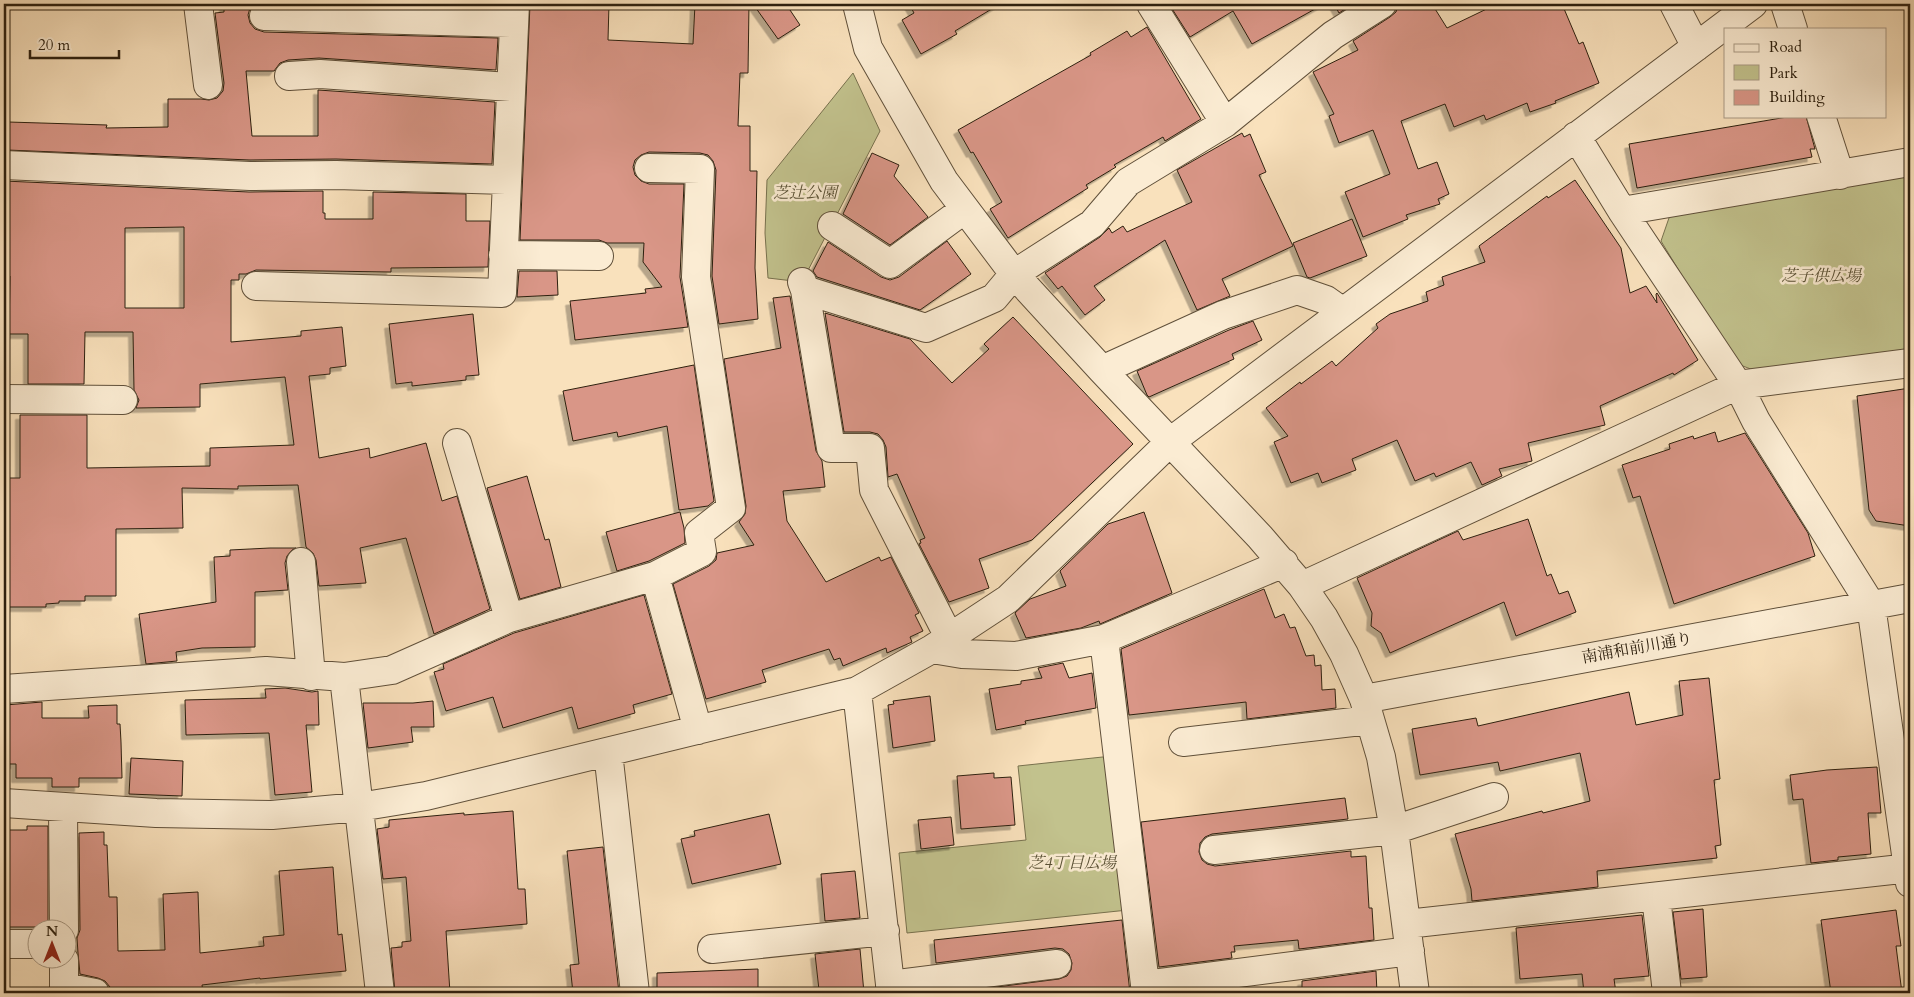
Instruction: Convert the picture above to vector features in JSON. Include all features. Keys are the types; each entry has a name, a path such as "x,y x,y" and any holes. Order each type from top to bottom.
{"street":[{"path":"198,4 208,85"},
{"path":"857,4 868,48 944,181 1014,274 1284,563 1324,618 1344,654 1367,710 1381,757 1394,830 1416,993"},
{"path":"1284,563 1104,639 1016,656 962,654 941,643 874,490 870,448 831,448 804,286 926,328 994,298 1014,274 1092,224 1128,182 1225,123 1333,35 1382,4"},
{"path":"1674,4 1696,47"},
{"path":"4,804 156,813 272,815 359,807 426,796 857,691 941,643 1008,599 1170,442 1753,4"},
{"path":"1785,4 1793,28"},
{"path":"1156,5 1225,123"},
{"path":"256,286 502,293 514,13 264,16"},
{"path":"289,76 320,74 511,87"},
{"path":"1822,118 1840,176"},
{"path":"1407,924 1656,897 1910,873 1872,605 1756,421 1738,385 1622,211 1576,136"},
{"path":"1622,211 1840,176 1910,162"},
{"path":"4,165 250,176 336,175 506,180"},
{"path":"4,689 266,671 311,676 344,676 392,670 508,618 655,576 702,552 699,533 731,508 696,278 700,169 649,168"},
{"path":"832,226 890,264 965,209"},
{"path":"503,255 599,256"},
{"path":"1102,370 1223,315 1297,290 1326,300 1343,312"},
{"path":"1302,586 1738,385 1910,363"},
{"path":"4,398 123,400"},
{"path":"457,444 508,618"},
{"path":"301,562 311,676"},
{"path":"655,576 698,730"},
{"name":"南浦和前川通り","path":"1183,742 1367,710 1910,598"},
{"path":"1104,639 1145,989 1410,952"},
{"path":"344,676 380,993"},
{"path":"857,691 891,989 1057,964"},
{"path":"608,752 635,993"},
{"path":"1214,850 1394,830 1494,797"},
{"path":"63,808 64,920"},
{"path":"1656,897 1667,993"},
{"path":"712,949 885,931"},
{"path":"4,944 28,944"},
{"path":"64,970 64,988 94,993"}],"green space":[{"name":"芝辻公園","path":"853,73 880,131 802,282 768,278 765,233 767,180"},
{"name":"芝子供広場","path":"1910,174 1910,351 1756,371 1735,363 1661,241 1670,215"},
{"name":"芝4丁目広場","path":"1112,756 1128,910 907,933 899,853 1026,840 1018,766"}],"building":[{"path":"224,4 255,4 250,8 248,15 250,23 255,29 264,32 498,38 496,70 319,58 288,60 280,63 274,71 246,71 252,136 318,136 318,90 495,102 492,164 336,159 250,160 7,150 8,122 107,125 106,128 168,127 168,99 209,100 217,98 223,91 224,83 215,13 224,12"},
{"path":"385,4 499,4 499,7"},
{"path":"530,4 609,4 608,40 693,44 695,4 749,4 748,73 740,73 738,126 750,126 750,171 757,171 755,268 758,319 719,324 712,276 716,170 713,161 708,155 700,153 649,152 635,160 633,167 635,175 641,181 649,184 684,184 680,277 688,327 575,340 570,301 646,293 645,289 662,287 643,262 644,243 607,243 599,240 520,240"},
{"path":"753,4 786,4 800,25 778,39"},
{"path":"909,4 1000,4 955,31 957,34 921,54 902,20 914,13"},
{"path":"1169,4 1324,4 1252,44 1233,11 1190,37"},
{"path":"1334,4 1353,4 1339,13"},
{"path":"1398,4 1432,4 1447,28 1497,4 1562,4 1579,44 1583,42 1599,83 1555,101 1556,103 1530,112 1527,103 1486,120 1484,115 1454,127 1445,104 1401,121 1418,169 1437,162 1449,194 1438,199 1440,204 1406,215 1408,219 1363,237 1345,192 1390,174 1373,130 1339,143 1329,116 1334,114 1313,72 1358,50 1353,41 1390,17 1396,12"},
{"path":"1147,27 1201,119 1165,141 1163,137 1114,165 1116,167 1086,185 1088,188 1008,238 990,209 1002,202 958,130 1091,55 1090,53 1127,31 1131,37"},
{"path":"1781,118 1807,118 1815,149 1810,149 1812,157 1637,188 1629,144"},
{"path":"1242,133 1244,137 1250,134 1266,172 1259,175 1293,246 1222,279 1230,296 1197,310 1165,240 1094,286 1105,300 1085,315 1062,286 1058,289 1045,273 1100,237 1109,228 1112,233 1123,226 1127,232 1192,202 1177,170"},
{"path":"872,153 899,165 894,176 928,217 890,245 843,214"},
{"path":"1575,180 1621,248 1630,293 1646,286 1657,303 1657,293 1698,360 1674,375 1673,373 1600,406 1605,425 1528,443 1532,461 1499,469 1502,476 1482,485 1471,462 1436,477 1434,473 1415,481 1397,440 1352,459 1356,470 1322,483 1318,473 1291,483 1274,442 1288,436 1266,408 1332,361 1336,366 1378,328 1376,324 1390,314 1428,301 1426,292 1444,285 1442,277 1485,262 1479,246 1547,196 1548,198"},
{"path":"4,181 249,192 323,191 323,213 325,213 325,219 373,219 373,192 466,194 466,221 490,221 488,267 391,268 391,272 256,270 246,274 239,274 239,280 231,280 231,342 301,336 301,331 342,327 346,366 330,368 330,374 309,376 319,458 369,448 370,458 426,443 442,501 457,496 490,609 434,634 406,538 360,548 366,583 319,586 316,560 313,553 306,547 298,485 238,486 238,489 182,488 183,528 116,529 116,596 85,596 85,601 59,601 59,603 46,604 46,607 4,607 4,478 20,478 20,415 87,415 87,468 210,466 210,448 294,445 285,377 200,384 200,407 136,408 139,400 134,390 133,332 85,332 84,384 28,384 28,334 9,334 10,276 7,276 7,218 4,218","holes":["184,227 184,308 125,308 125,228"]},
{"path":"1352,219 1367,256 1310,278 1307,277 1293,243"},
{"path":"947,241 971,274 920,310 817,277 813,271 828,242 881,277 890,280 899,277"},
{"path":"519,271 557,271 558,295 517,297"},
{"path":"790,296 816,451 822,461 825,487 783,491 787,521 826,582 879,557 881,561 891,557 919,613 915,615 923,631 910,637 912,642 887,653 886,648 843,666 840,658 834,660 829,649 762,670 766,682 706,699 673,584 709,566 716,560 717,553 754,545 739,522 745,514 746,506 724,359 781,348 773,298"},
{"path":"825,313 910,339 952,383 989,349 984,344 1013,317 1133,444 1032,540 979,559 989,588 949,602 919,544 921,543 920,540 925,538 897,474 888,477 886,447 883,440 878,434 870,432 844,432"},
{"path":"473,314 479,375 466,376 466,380 412,386 412,382 396,384 389,324"},
{"path":"1253,321 1262,340 1232,354 1234,359 1149,397 1147,395 1137,371"},
{"path":"694,365 714,501 708,506 679,510 667,426 618,437 617,432 573,441 563,391"},
{"path":"1910,388 1910,526 1876,521 1869,510 1857,396"},
{"path":"1715,432 1718,442 1745,433 1808,533 1815,556 1674,604 1640,496 1633,498 1622,465 1670,449 1669,444 1693,436 1694,439"},
{"path":"527,476 545,540 549,539 561,587 520,599 487,488"},
{"path":"680,512 685,543 649,561 617,571 606,532"},
{"path":"1144,512 1172,593 1100,624 1099,621 1081,628 1026,638 1015,613 1030,599 1066,586 1060,571 1108,524"},
{"path":"1528,519 1547,576 1551,574 1559,594 1568,591 1576,612 1516,636 1504,602 1390,653 1381,633 1371,626 1372,613 1357,578 1458,531 1463,540"},
{"path":"296,548 287,556 285,563 288,590 255,592 255,647 202,648 176,652 177,661 146,664 139,614 216,602 214,557 230,556 230,550"},
{"path":"1264,589 1275,618 1284,614 1290,628 1295,627 1306,656 1314,655 1315,666 1321,665 1322,690 1335,689 1336,708 1247,719 1246,702 1129,715 1121,649"},
{"path":"644,595 672,694 633,705 635,713 578,729 572,707 503,728 493,697 446,711 434,672 444,669 443,664 514,633"},
{"path":"1063,663 1069,678 1092,673 1096,708 1025,721 1026,724 996,730 989,689 1021,684 1021,681 1042,678 1038,668"},
{"path":"1709,678 1720,779 1714,780 1721,845 1715,846 1717,858 1597,871 1598,887 1472,901 1471,889 1455,834 1542,811 1543,813 1590,801 1580,753 1500,771 1498,762 1420,775 1412,729 1476,718 1478,726 1629,692 1636,725 1683,715 1679,681"},
{"path":"285,688 312,692 318,691 319,725 306,725 312,792 275,795 269,733 186,735 185,700 266,698 265,689"},
{"path":"930,696 935,741 893,748 888,705 894,704 893,701"},
{"path":"433,701 434,727 411,727 413,742 368,748 363,703"},
{"path":"42,702 42,718 89,718 88,706 117,705 117,724 120,724 122,778 79,778 79,787 52,787 52,778 16,778 16,764 4,764 5,705"},
{"path":"131,758 183,761 182,796 129,794"},
{"path":"1877,767 1881,813 1868,813 1871,854 1838,857 1838,860 1811,863 1803,799 1793,800 1790,775 1827,770"},
{"path":"994,773 994,778 1011,777 1015,825 961,829 957,776"},
{"path":"1345,798 1348,819 1212,834 1205,837 1200,843 1199,852 1202,860 1207,864 1215,866 1351,851 1351,857 1366,856 1369,908 1372,908 1374,940 1299,949 1298,940 1234,946 1235,952 1231,952 1232,958 1159,967 1141,822"},
{"path":"513,811 518,889 525,889 527,924 446,931 450,993 395,993 391,948 402,947 402,942 411,941 406,877 383,879 377,829 389,827 389,820 464,813 464,815"},
{"path":"769,814 781,864 692,884 681,839 695,836 694,831"},
{"path":"951,817 954,845 921,849 918,820"},
{"path":"27,826 48,826 48,920 28,920 28,927 4,927 4,830 27,830"},
{"path":"104,832 104,845 107,845 109,897 117,897 118,951 165,950 163,894 198,892 200,953 264,946 263,937 284,935 279,871 333,867 338,935 342,934 346,971 202,985 203,993 110,993 110,987 105,981 80,974 78,950 80,930 79,833"},
{"path":"603,847 619,993 573,993 570,965 579,964 567,851"},
{"path":"855,871 860,918 825,921 821,874"},
{"path":"1703,909 1707,977 1681,979 1673,912"},
{"path":"1896,910 1901,946 1896,946 1902,993 1831,993 1821,920"},
{"path":"1642,915 1649,976 1614,979 1616,993 1584,993 1582,974 1520,979 1516,928"},
{"path":"1122,920 1130,993 950,993 1059,979 1067,976 1071,970 1072,963 1069,954 1063,949 1055,948 936,963 934,940"},
{"path":"860,949 864,993 825,993 825,989 819,990 815,954"},
{"path":"758,969 758,993 657,993 657,973"},
{"path":"1376,971 1377,993 1302,993 1302,981"},
{"path":"1235,989 1235,993 1203,993"}]}
